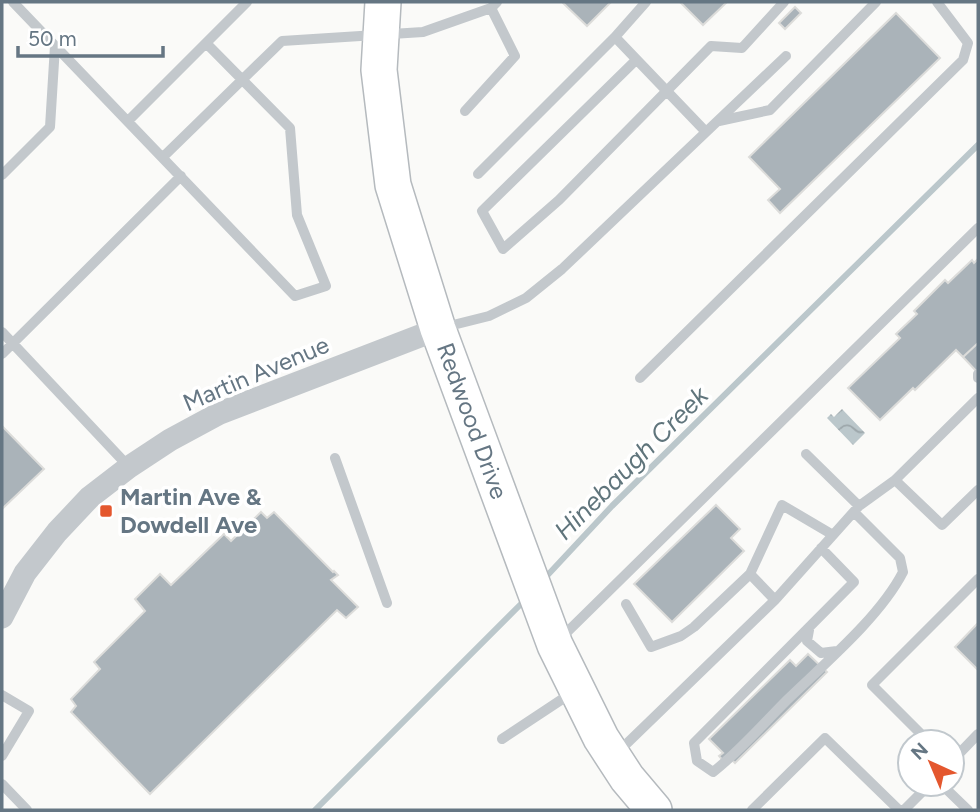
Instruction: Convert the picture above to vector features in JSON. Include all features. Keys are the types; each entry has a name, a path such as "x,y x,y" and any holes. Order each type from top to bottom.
{"main road":[{"name":"Redwood Drive","path":"382,18 379,70 393,185 438,328 550,632 576,690 613,757 654,810"}],"street":[{"name":"Martin Avenue","path":"2,617 25,573 57,531 90,497 129,467 170,440 220,413 438,328"}],"lane":[{"path":"13,2 295,296 326,286 298,215 290,128 206,43"},
{"path":"128,121 247,2"},
{"path":"478,173 615,37 646,2"},
{"path":"636,60 482,211 503,249 559,200 711,46 742,48 784,2"},
{"path":"716,122 770,110 876,2"},
{"path":"640,378 963,60 968,43 937,2"},
{"path":"163,157 282,41 382,18 423,32 494,5 515,56 465,111"},
{"path":"615,37 706,132"},
{"path":"2,175 50,127 55,46"},
{"path":"438,328 489,316 526,298 562,269 786,56"},
{"path":"2,354 181,176"},
{"path":"550,632 978,228"},
{"path":"2,332 129,467"},
{"path":"613,757 775,600 857,509 895,480 978,398"},
{"path":"806,454 900,558 903,572 872,616 713,772 697,761 694,743 854,582 821,548"},
{"path":"335,458 387,603"},
{"path":"895,480 942,525 978,490"},
{"path":"626,604 651,647 681,636 694,627 750,574 782,505 833,535"},
{"path":"750,574 775,600"},
{"path":"915,728 872,685 978,579"},
{"path":"809,629 807,641 821,653 837,651"},
{"path":"502,739 576,690"},
{"path":"2,695 29,711 2,756"},
{"path":"752,810 825,738 901,810 914,798"},
{"path":"2,784 27,810"}],"water":[{"path":"842,409 865,433 853,445 827,418 831,414 834,417"}],"building":[{"path":"562,2 611,2 587,26"},
{"path":"680,2 727,2 703,25"},
{"path":"795,7 801,13 785,29 779,23"},
{"path":"896,13 940,58 780,213 768,200 780,189 749,157"},
{"path":"978,259 978,343 963,357 956,350 880,420 848,388 900,338 896,334 917,314 914,311 945,280 948,283 972,260 974,263"},
{"path":"978,343 978,373 963,357"},
{"path":"2,426 44,469 3,508 2,507"},
{"path":"716,505 740,529 731,538 744,551 672,622 634,584"},
{"path":"261,512 267,518 274,512 338,575 331,580 358,607 346,618 337,610 150,794 71,712 76,706 71,699 100,669 94,662 145,611 135,599 160,574 171,585 224,534 231,541"},
{"path":"978,623 978,670 955,647"},
{"path":"808,654 827,672 735,763 729,757 724,762 719,756 723,753 709,739 790,660 796,666"}],"waterway":[{"name":"Hinebaugh Creek","path":"544,579 612,506 978,145"},
{"name":"Hinebaugh Creek","path":"315,810 525,600"}],"place":[{"name":"Martin Ave & Dowdell Ave","path":"106,511"}]}
